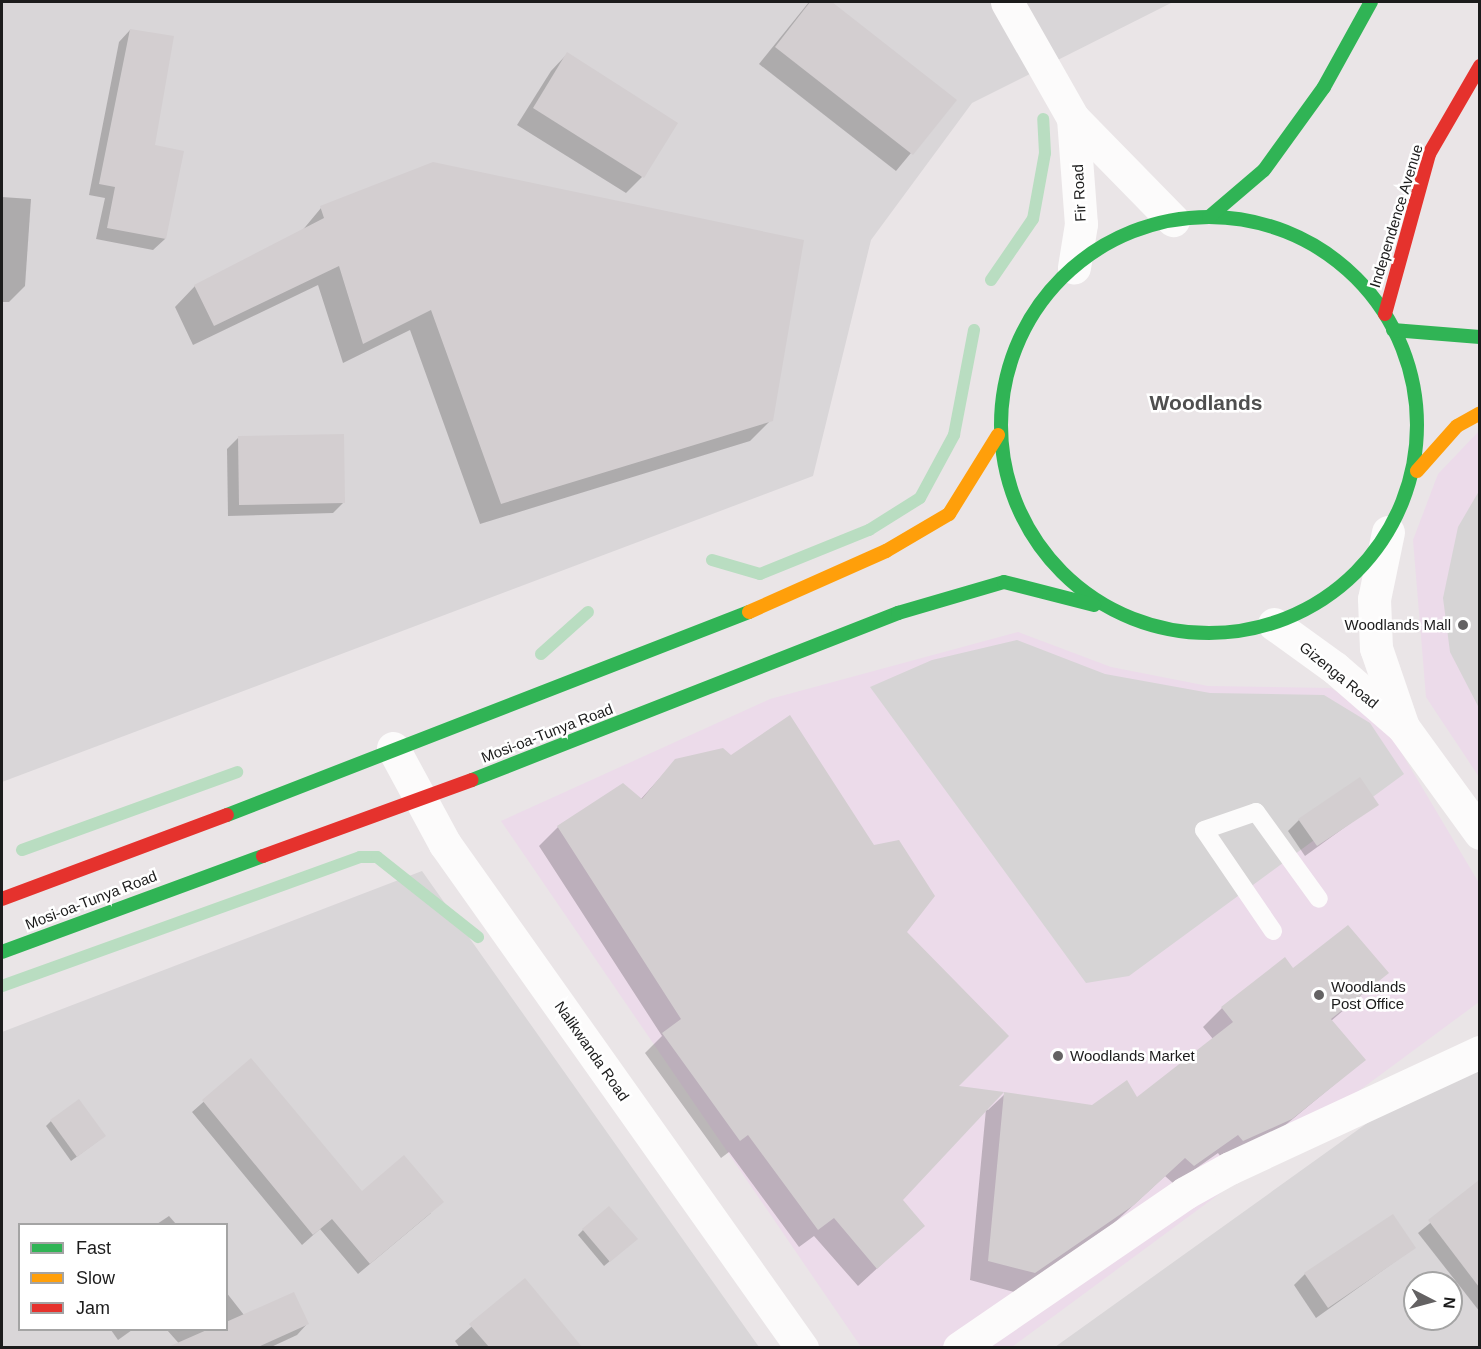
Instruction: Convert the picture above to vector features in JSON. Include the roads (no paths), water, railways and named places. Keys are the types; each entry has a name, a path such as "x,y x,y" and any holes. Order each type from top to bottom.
{"main road":[{"path":"1209,217 1264,170 1324,87 1371,2"},
{"name":"Independence Avenue","path":"1385,314 1429,154 1479,66"},
{"path":"1108,608 1073,583 1043,552 1019,516 1004,477 998,435 1004,372 1029,313 1074,267 1121,237 1173,220 1209,217 1270,227 1327,254 1359,281 1385,314 1410,362 1418,398 1417,471"},
{"path":"1394,330 1479,337"},
{"path":"1274,624 1318,604 1357,572 1388,532 1417,471 1457,426 1479,413"},
{"name":"Mosi-oa-Tunya Road","path":"2,899 128,854 393,748 770,604 886,551 949,514 998,435"},
{"name":"Mosi-oa-Tunya Road","path":"2,952 420,800 898,613 957,594 1004,582 1190,630 1274,624"}],"street":[{"name":"Fir Road","path":"1007,2 1073,118 1173,220"},
{"name":"Fir Road","path":"1073,118 1081,224 1074,267"},
{"name":"Gizenga Road","path":"1388,532 1374,599 1376,648 1403,727"},
{"name":"Gizenga Road","path":"1274,624 1335,668 1403,727 1479,833"},
{"name":"Nalikwanda Road","path":"393,748 445,844 802,1347"},
{"path":"959,1347 1185,1193 1230,1168 1479,1052"}],"lane":[{"path":"1273,931 1204,830 1256,812 1319,899"}],"waterway":[{"path":"991,280 1033,219 1045,153 1043,119"},
{"path":"712,560 760,574 869,530 920,498 954,435 974,330"},
{"path":"541,654 588,612"},
{"path":"22,850 237,772"},
{"path":"2,986 360,857 377,857 478,937"}],"place":[{"name":"Woodlands Mall","path":"1463,625"},
{"name":"Woodlands Post Office","path":"1319,995"},
{"name":"Woodlands Market","path":"1058,1056"}],"district":[{"name":"Woodlands","path":"1206,403"}]}
